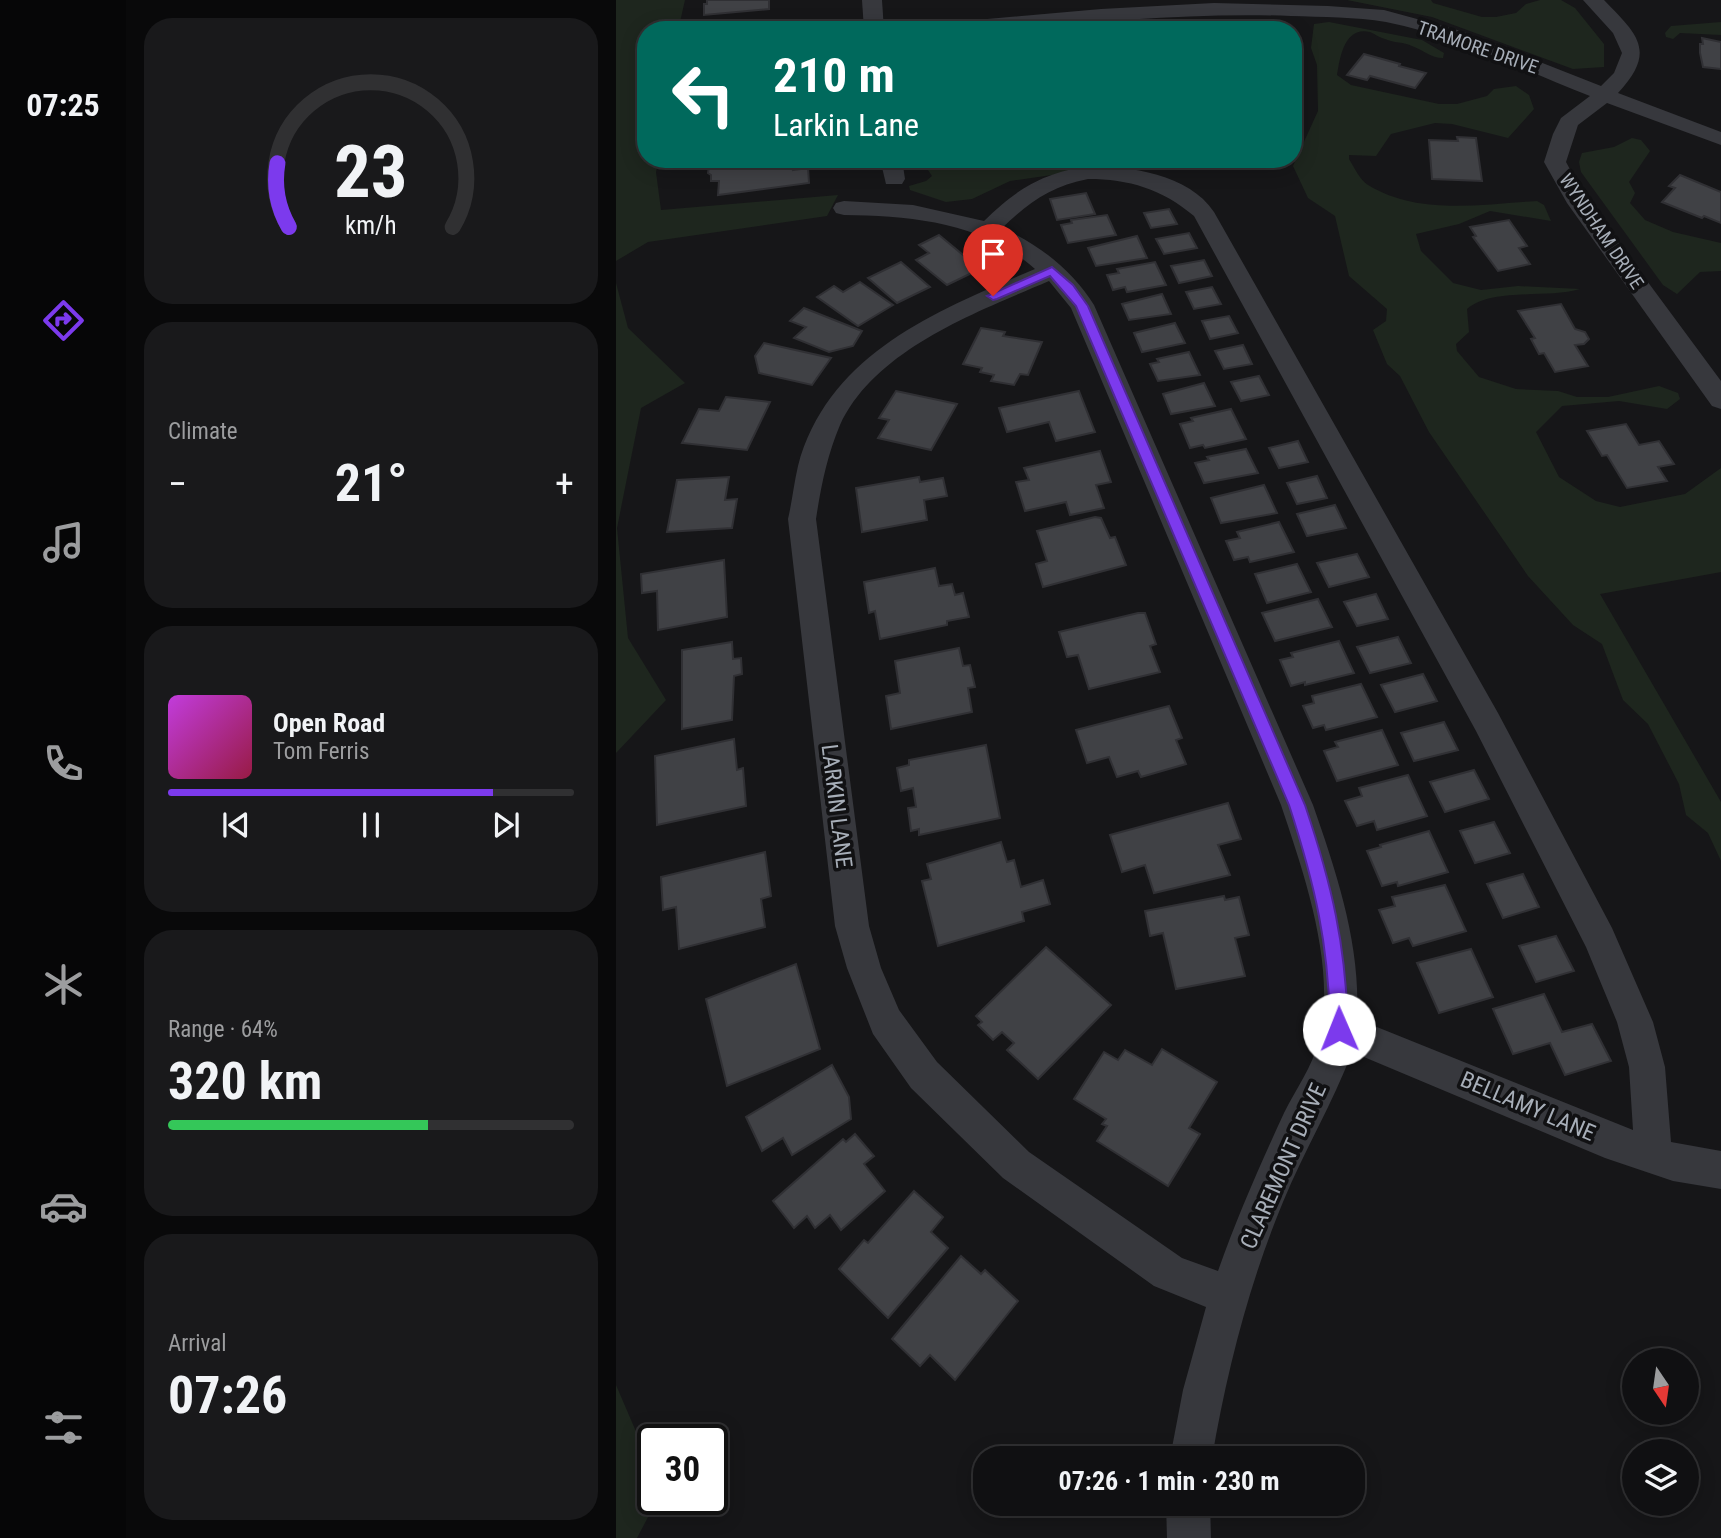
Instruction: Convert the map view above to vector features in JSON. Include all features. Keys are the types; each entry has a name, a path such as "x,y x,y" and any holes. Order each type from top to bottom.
{"street":[{"path":"872,0 873,21"},
{"name":"WYNDHAM DRIVE","path":"1593,0 1629,38 1633,60 1625,74 1567,124 1555,162 1575,198 1721,400"},
{"name":"TRAMORE DRIVE","path":"1019,21 1185,4 1266,2 1319,6 1384,16 1448,33 1721,139"},
{"path":"988,229 1014,204 1049,182 1096,173 1143,177 1168,186 1190,199 1203,212 1487,722 1600,939 1635,1022 1647,1067 1652,1111 1652,1155"},
{"name":"CLAREMONT DRIVE","path":"844,208 895,208 952,218 988,229 1018,244 1052,271 1082,306 1297,805 1317,864 1333,936 1339,1029 1324,1074 1272,1183 1228,1294 1201,1392 1193,1446"},
{"name":"LARKIN LANE","path":"1052,271 926,327 891,348 854,384 828,420 809,472 802,519 852,926 864,968 886,1023 924,1075 1007,1156 1168,1272 1228,1294"},
{"name":"BELLAMY LANE","path":"1339,1029 1605,1139 1673,1162 1721,1170"},
{"path":"1188,1516 1189,1538"}],"shaded area":[{"path":"616,0 685,0 680,21 637,21 637,168 657,168 661,210 838,195 827,216 648,242 616,261"},
{"path":"1347,0 1431,0 1433,3 1482,17 1496,17 1516,13 1526,4 1540,0 1561,0 1575,8 1604,44 1604,67 1573,69 1432,17"},
{"path":"1329,22 1422,40 1444,53 1443,58 1439,58 1409,45 1361,31 1349,38 1345,45 1337,75 1351,85 1439,104 1457,104 1487,96 1494,89 1516,86 1529,95 1534,109 1508,138 1452,124 1435,123 1391,134 1376,156 1349,155 1349,159 1368,185 1408,201 1451,206 1537,201 1544,205 1551,221 1490,211 1459,224 1416,234 1421,251 1453,283 1481,290 1518,286 1580,289 1491,298 1467,309 1469,332 1456,344 1457,351 1479,377 1516,389 1558,391 1577,397 1608,397 1659,386 1678,393 1680,399 1667,409 1619,401 1562,406 1536,432 1559,477 1596,501 1620,507 1685,494 1721,468 1721,572 1600,594 1721,802 1721,861 1708,833 1686,815 1679,784 1648,724 1623,700 1602,644 1573,625 1528,576 1429,432 1400,376 1387,364 1373,330 1386,321 1387,309 1349,276 1335,216 1308,198 1294,168 1302,168 1302,146 1318,111 1317,65 1311,48 1314,24"},
{"path":"1721,22 1721,35 1680,33 1673,39 1666,37 1665,33 1671,26"},
{"path":"1632,138 1641,140 1650,151 1629,182 1635,193 1630,203 1645,220 1673,232 1721,243 1721,271 1700,272 1677,294 1663,285 1581,172 1579,162 1582,153 1614,147"},
{"path":"927,168 1099,168 1010,181 972,199 946,202 910,190 909,186 926,181 932,176"},
{"path":"616,283 628,328 685,383 641,408 617,528 628,638 666,700 616,753"},
{"path":"616,1385 637,1434 637,1515 649,1515 637,1538 616,1538"}],"building":[{"path":"707,0 769,0 769,9 704,15 704,4 707,4"},
{"path":"1702,38 1721,42 1721,69 1703,67 1700,53"},
{"path":"1364,54 1426,73 1415,88 1370,76 1367,80 1347,75"},
{"path":"1457,137 1476,138 1482,181 1432,179 1429,140 1458,141"},
{"path":"709,168 808,168 809,183 718,195 719,181 711,181 711,175 708,173"},
{"path":"1680,175 1721,192 1721,223 1662,202 1675,188 1669,186"},
{"path":"1086,193 1095,214 1057,220 1050,199"},
{"path":"1169,209 1177,224 1151,228 1144,213"},
{"path":"1107,215 1116,235 1068,243 1061,225 1072,223 1071,220"},
{"path":"1509,220 1527,246 1519,248 1530,264 1498,271 1473,237 1476,236 1470,227"},
{"path":"1189,233 1197,248 1164,254 1156,239"},
{"path":"939,235 980,269 947,285 916,260 929,253 919,245"},
{"path":"1137,236 1147,258 1096,266 1088,248"},
{"path":"1204,260 1212,276 1179,283 1171,266"},
{"path":"901,262 930,287 897,303 868,278"},
{"path":"1155,262 1166,285 1127,292 1125,287 1113,290 1107,275 1119,273 1117,269"},
{"path":"860,282 893,305 858,326 817,297 834,286 843,292"},
{"path":"1212,287 1221,304 1194,309 1186,292"},
{"path":"1162,294 1171,314 1129,320 1122,304"},
{"path":"1561,304 1575,329 1585,332 1589,339 1584,344 1575,345 1588,366 1555,372 1544,353 1539,354 1531,339 1535,338 1518,311"},
{"path":"804,308 862,331 853,346 829,352 794,338 806,327 790,321"},
{"path":"1229,316 1238,333 1210,339 1202,321"},
{"path":"1175,323 1185,343 1142,352 1134,333"},
{"path":"981,328 1005,332 1003,336 1042,342 1028,375 1020,374 1014,385 991,381 994,375 980,372 982,368 963,364"},
{"path":"764,343 831,358 812,385 759,373 755,356"},
{"path":"1243,345 1252,364 1224,369 1215,351"},
{"path":"1189,352 1200,375 1158,381 1150,364 1159,362 1157,359"},
{"path":"1259,376 1269,395 1241,401 1231,382"},
{"path":"1204,383 1215,406 1171,414 1163,394"},
{"path":"896,391 957,404 931,450 878,438 889,420 879,418"},
{"path":"1079,391 1095,432 1056,441 1049,422 1007,432 999,408"},
{"path":"726,397 770,402 747,450 682,443 699,409 719,411"},
{"path":"1231,409 1246,439 1205,448 1203,445 1190,448 1180,424 1193,421 1191,418"},
{"path":"1626,424 1639,445 1659,441 1674,464 1658,467 1667,481 1627,488 1607,455 1602,456 1587,431"},
{"path":"1298,441 1308,462 1279,468 1269,448"},
{"path":"1246,449 1258,473 1204,483 1195,463 1209,460 1207,457"},
{"path":"1100,451 1111,482 1096,485 1104,508 1070,515 1066,502 1025,511 1016,482 1029,480 1024,468"},
{"path":"1317,476 1327,498 1297,504 1287,483"},
{"path":"729,477 725,500 737,499 732,528 667,532 677,480"},
{"path":"919,477 920,482 943,478 947,496 924,500 927,520 862,532 856,488"},
{"path":"1264,485 1277,513 1221,523 1211,498"},
{"path":"1335,505 1346,528 1307,536 1297,514"},
{"path":"1095,517 1101,518 1110,538 1115,537 1126,565 1043,587 1036,564 1047,561 1037,531"},
{"path":"1279,522 1294,552 1250,562 1248,557 1234,560 1226,541 1240,538 1237,532"},
{"path":"1357,554 1369,577 1329,587 1317,563"},
{"path":"724,560 727,617 658,630 657,591 642,593 641,574"},
{"path":"1297,564 1311,592 1267,603 1255,574"},
{"path":"935,568 939,586 952,584 955,595 963,593 969,617 947,621 947,625 880,639 875,611 869,613 864,582"},
{"path":"1376,594 1388,619 1357,626 1344,602"},
{"path":"1318,599 1332,627 1275,641 1262,613"},
{"path":"1145,613 1156,644 1150,646 1160,672 1089,689 1078,655 1067,657 1059,632"},
{"path":"1398,637 1411,663 1370,673 1357,647"},
{"path":"1339,641 1354,673 1291,686 1280,660 1293,657 1291,653"},
{"path":"732,642 733,659 741,658 742,674 734,676 732,720 682,729 682,650"},
{"path":"959,648 963,666 970,665 975,687 968,688 972,712 891,729 886,696 900,693 895,661"},
{"path":"1423,674 1437,701 1395,712 1381,685"},
{"path":"1361,684 1377,717 1326,730 1324,725 1313,728 1303,706 1314,703 1312,696"},
{"path":"1169,706 1182,738 1176,740 1186,764 1141,777 1138,771 1117,777 1109,757 1087,763 1076,730"},
{"path":"1444,722 1458,750 1414,761 1401,733"},
{"path":"1382,730 1398,765 1337,781 1324,751 1338,747 1335,742"},
{"path":"734,739 737,770 743,768 746,806 657,825 655,756"},
{"path":"986,745 1000,818 919,835 919,829 911,831 908,808 916,807 913,788 901,791 897,768 909,765 909,760"},
{"path":"1474,770 1489,799 1445,812 1430,782"},
{"path":"1408,775 1427,816 1377,830 1374,821 1357,826 1345,801 1362,796 1359,788"},
{"path":"1228,803 1241,839 1218,845 1230,875 1154,893 1145,865 1122,872 1110,835"},
{"path":"1494,822 1510,853 1475,863 1460,831"},
{"path":"1429,831 1448,872 1398,886 1397,882 1382,886 1367,851"},
{"path":"1001,842 1007,862 1014,860 1021,887 1043,880 1050,904 1022,912 1024,921 938,946 922,881 931,879 927,864"},
{"path":"765,852 771,896 761,899 765,927 679,949 676,907 663,910 661,877"},
{"path":"1523,874 1539,907 1503,918 1487,884"},
{"path":"1445,885 1466,931 1413,946 1409,938 1393,943 1379,910 1395,906 1392,897"},
{"path":"1224,896 1225,900 1239,897 1249,935 1235,938 1245,976 1176,989 1163,933 1150,936 1145,911"},
{"path":"1556,936 1574,971 1536,982 1519,946"},
{"path":"1046,947 1111,1005 1038,1079 1007,1050 1014,1043 1002,1032 993,1040 978,1025 982,1022 976,1016"},
{"path":"1471,949 1493,997 1439,1013 1417,963"},
{"path":"796,964 820,1049 727,1086 706,999"},
{"path":"1544,994 1562,1032 1592,1024 1611,1061 1565,1075 1550,1043 1513,1054 1493,1009"},
{"path":"1162,1049 1217,1082 1189,1128 1200,1134 1168,1186 1097,1141 1107,1126 1102,1124 1106,1119 1074,1099 1104,1052 1118,1060 1125,1050 1152,1065"},
{"path":"832,1065 849,1097 851,1119 792,1155 783,1138 762,1151 746,1117"},
{"path":"855,1134 874,1156 864,1164 885,1191 841,1230 830,1215 815,1228 807,1216 794,1228 773,1201 843,1139 846,1142"},
{"path":"914,1191 943,1217 931,1232 948,1248 888,1318 839,1269 864,1240 868,1243"},
{"path":"961,1256 981,1274 985,1270 1018,1301 955,1380 930,1355 920,1366 892,1339"}],"route":[{"path":"993,296 1052,271 1082,306 1297,805 1327,903 1338,982 1339,1029"}]}
